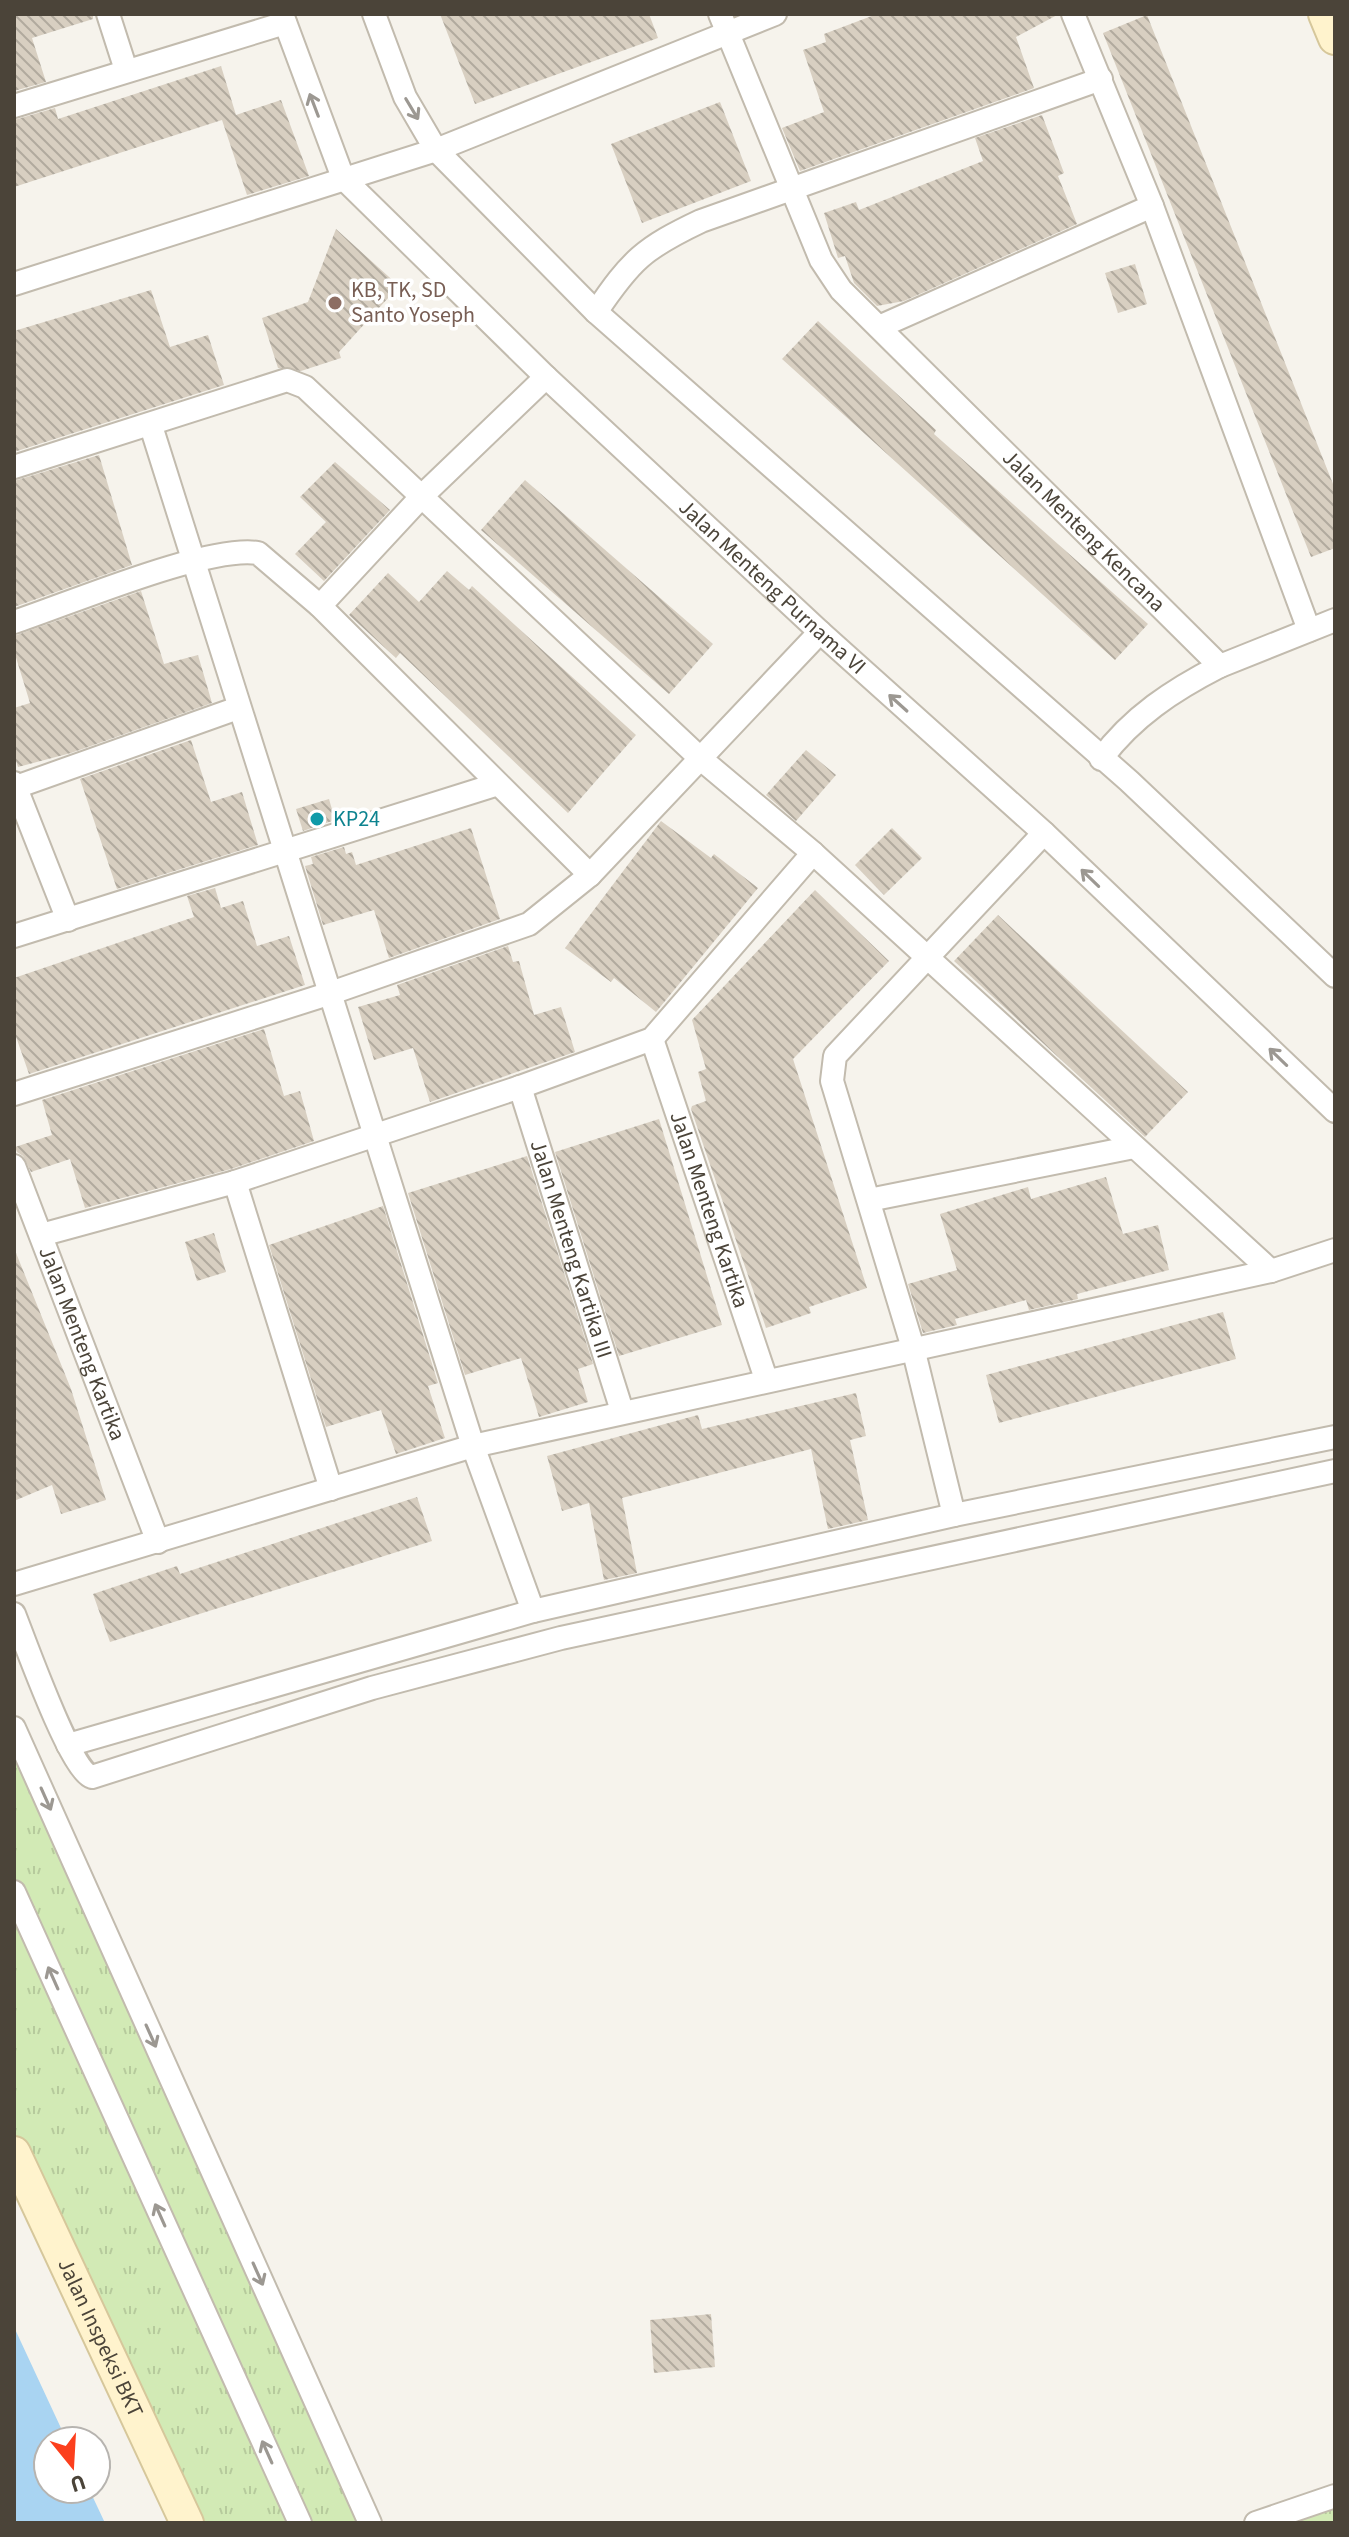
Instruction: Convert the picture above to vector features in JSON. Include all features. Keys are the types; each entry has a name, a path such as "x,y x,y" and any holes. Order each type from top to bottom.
{"street":[{"path":"108,14 126,70"},
{"path":"374,14 427,152 596,312 1101,759 1335,976"},
{"path":"14,284 427,152 723,23 775,14"},
{"path":"1073,14 1152,206 1309,630"},
{"path":"1325,14 1335,38"},
{"path":"14,106 283,19"},
{"name":"Jalan Menteng Purnama VI","path":"283,19 343,178 546,377 820,632 1044,833 1335,1111"},
{"name":"Jalan Menteng Kencana","path":"723,23 821,260 841,290 1220,666"},
{"path":"596,312 626,267 661,240 701,221 1101,79"},
{"path":"879,327 1152,206"},
{"path":"320,606 423,495 546,377"},
{"path":"14,467 151,426 287,380 305,387 701,759 813,853 1271,1271"},
{"path":"151,426 473,1446 533,1611"},
{"path":"14,622 194,561 246,551 258,553 320,606 590,875"},
{"path":"1101,759 1122,731 1179,687 1220,666 1335,620"},
{"path":"14,1094 331,993 529,924 590,875 820,632"},
{"path":"68,920 15,785 238,708"},
{"path":"14,936 498,784"},
{"path":"954,1515 913,1348 832,1081 832,1066 835,1056 1044,833"},
{"path":"41,1235 235,1182 520,1087 652,1039 813,853"},
{"name":"Jalan Menteng Kartika","path":"652,1039 766,1379"},
{"name":"Jalan Menteng Kartika III","path":"520,1087 622,1411"},
{"path":"869,1200 1134,1147"},
{"name":"Jalan Menteng Kartika","path":"14,1166 158,1542"},
{"path":"235,1182 331,1489"},
{"path":"14,1584 473,1446 766,1379 1271,1271 1335,1250"},
{"path":"68,1745 533,1611 954,1515 1335,1437"},
{"path":"14,1614 68,1745 82,1772 92,1777 372,1688 561,1638 1335,1471"},
{"path":"14,1728 370,2523"},
{"path":"14,1892 300,2523"},
{"name":"Jalan Inspeksi BKT","path":"14,2153 187,2523"},
{"path":"1256,2523 1335,2496"}],"green space":[{"path":"14,1727 380,2523 187,2523 14,2149"},
{"path":"1335,2497 1335,2523 1257,2523"}],"water":[{"path":"14,2327 60,2425 32,2425 32,2505 97,2505 105,2523 14,2523"}],"building":[{"path":"14,14 93,14 93,19 32,38 46,82 14,91"},
{"path":"440,14 649,14 658,38 475,104"},
{"path":"877,14 1059,14 1016,37 1034,88 800,171 782,128 824,112 803,50 826,42 824,34"},
{"path":"1147,15 1335,489 1335,548 1311,557 1103,33"},
{"path":"221,66 236,115 281,100 309,176 247,195 222,120 14,187 14,120 55,108 58,119"},
{"path":"720,102 751,181 642,223 611,144"},
{"path":"1042,115 1064,173 1058,176 1077,224 904,301 877,306 854,283 845,256 838,258 824,213 856,202 859,210 983,161 975,138"},
{"name":"KB, TK, SD Santo Yoseph","path":"336,229 399,286 339,352 341,358 301,371 278,368 262,318 308,302"},
{"path":"1135,264 1147,304 1118,313 1105,273"},
{"path":"151,290 170,347 208,335 224,385 14,452 14,331"},
{"path":"818,321 936,430 934,434 1148,624 1115,660 782,359"},
{"path":"99,455 132,565 14,607 14,481"},
{"path":"335,462 390,510 324,581 295,554 326,522 300,497"},
{"path":"525,480 713,644 669,694 481,530"},
{"path":"447,571 469,590 472,586 636,735 568,813 400,653 396,658 349,615 388,573 419,602"},
{"path":"141,591 164,664 198,655 212,703 71,753 18,767 14,755 14,708 30,703 14,651 14,636"},
{"path":"191,740 211,802 242,792 258,845 117,889 80,779"},
{"path":"806,750 836,775 796,821 766,795"},
{"name":"KP24","path":"329,799 335,820 303,831 296,809"},
{"path":"661,821 711,858 714,854 758,888 656,1012 614,978 611,982 565,948"},
{"path":"471,828 500,919 389,958 374,910 323,925 305,866 313,864 311,857 344,847 346,854 352,852 356,865"},
{"path":"892,828 922,858 884,895 855,865"},
{"path":"215,888 221,908 243,901 257,946 289,936 305,985 29,1074 14,1031 14,978 194,917 187,896"},
{"path":"815,890 889,961 793,1059 867,1288 809,1307 811,1313 766,1328 691,1109 706,1101 698,1072 706,1069 692,1020"},
{"path":"998,915 1188,1092 1145,1137 954,961"},
{"path":"508,946 513,962 519,961 534,1015 561,1007 575,1052 430,1102 413,1048 374,1060 358,1007 400,995 397,985"},
{"path":"264,1029 284,1096 300,1091 314,1141 231,1169 85,1208 70,1159 31,1172 23,1156 17,1152 15,1147 52,1135 42,1100"},
{"path":"659,1119 722,1325 619,1356 555,1152"},
{"path":"527,1156 593,1364 578,1369 588,1402 539,1417 521,1358 465,1375 408,1193"},
{"path":"1106,1177 1123,1234 1158,1225 1169,1270 1077,1294 1078,1299 1029,1310 1026,1300 955,1319 957,1325 923,1333 908,1284 957,1270 940,1214 1028,1187 1031,1199"},
{"path":"383,1206 438,1383 428,1386 445,1438 396,1454 381,1410 326,1427 269,1245"},
{"path":"214,1233 226,1272 197,1281 185,1242"},
{"path":"14,1248 71,1389 106,1500 61,1514 52,1485 14,1501"},
{"path":"1223,1312 1236,1359 999,1423 986,1375"},
{"path":"856,1393 866,1436 850,1440 868,1520 828,1529 811,1449 622,1498 637,1573 604,1580 589,1503 562,1511 547,1456 698,1415 702,1429"},
{"path":"417,1497 432,1541 110,1642 93,1594 177,1566 180,1574"},
{"path":"711,2314 715,2367 654,2373 650,2320"}],"place":[{"name":"KB, TK, SD Santo Yoseph","path":"335,303"},
{"name":"KP24","path":"317,819"}]}
